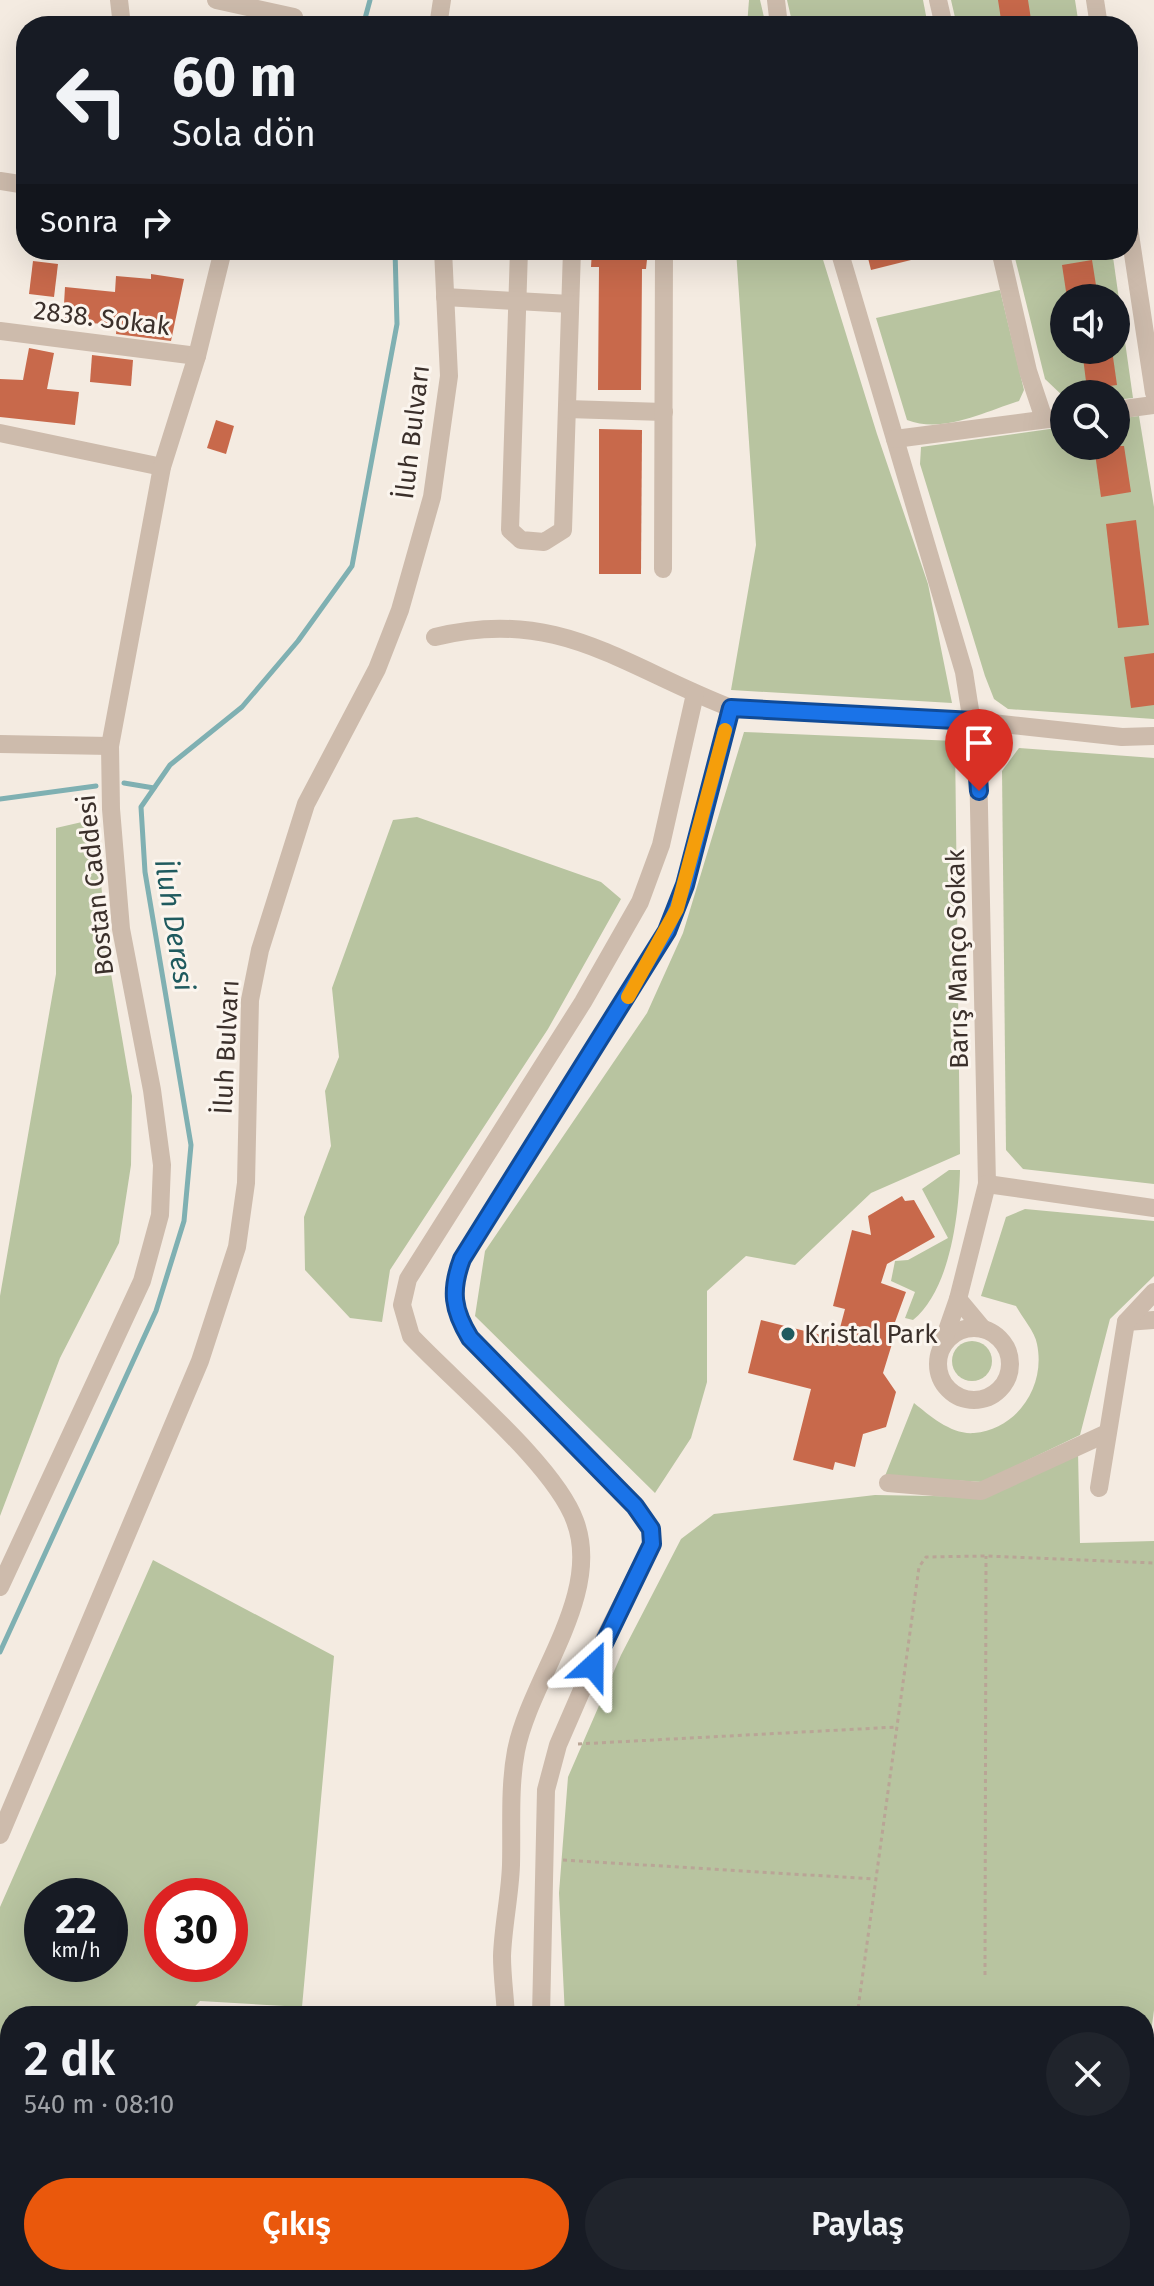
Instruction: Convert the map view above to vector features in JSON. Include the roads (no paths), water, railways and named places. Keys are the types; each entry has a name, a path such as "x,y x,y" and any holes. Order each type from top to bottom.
{"street":[{"path":"216,0 272,16"},
{"name":"Bostan Caddesi","path":"0,1587 142,1281 160,1215 162,1165 152,1090 121,929 111,809 110,746 162,467 197,356 221,260"},
{"name":"İluh Bulvarı","path":"0,1835 200,1361 237,1247 246,1183 250,1000 260,950 306,804 377,669 418,550 442,442 449,376 443,260"},
{"path":"519,260 510,530 525,542 549,540 563,530 572,260"},
{"path":"663,569 664,260"},
{"name":"Barış Manço Sokak","path":"842,260 964,672 974,721 980,821 987,1184 958,1299 941,1347"},
{"path":"1002,260 1028,371 1044,419"},
{"path":"1134,260 1154,393"},
{"path":"445,297 570,304"},
{"name":"2838. Sokak","path":"0,331 197,356"},
{"path":"1130,408 1154,405"},
{"path":"567,409 664,412"},
{"path":"895,439 1050,418"},
{"path":"0,434 162,467"},
{"path":"435,637 464,630 500,629 565,635 618,655 695,694 731,708 974,721 1122,737 1154,736"},
{"path":"505,2006 502,1955 510,1895 514,1767 520,1734 569,1614 579,1580 579,1534 568,1506 543,1472 411,1336 404,1320 403,1292 463,1187 583,1002 640,902 661,845 695,694"},
{"path":"541,2006 546,1790 558,1745 604,1639 652,1544 651,1529 635,1506 470,1338 458,1318 452,1290 462,1259 667,931 685,885 731,708"},
{"path":"0,744 110,746"},
{"path":"987,1184 1154,1208"},
{"path":"1099,1488 1105,1434 1126,1322 1154,1292"},
{"path":"958,1299 983,1329 1002,1341 1010,1362 1004,1384 987,1398 974,1401 951,1393 938,1371 941,1347 959,1330 983,1329"},
{"path":"1126,1322 1154,1320"},
{"path":"888,1483 981,1491 1105,1434"}],"waterway":[{"name":"İluh Deresi","path":"366,16 370,0"},
{"name":"İluh Deresi","path":"0,1652 156,1311 184,1221 191,1145 145,872 141,807 170,765 242,707 298,641 352,566 397,324 395,260"},
{"path":"124,783 154,788"},
{"path":"0,799 96,786"}],"place":[{"name":"Kristal Park","path":"788,1334"}]}
